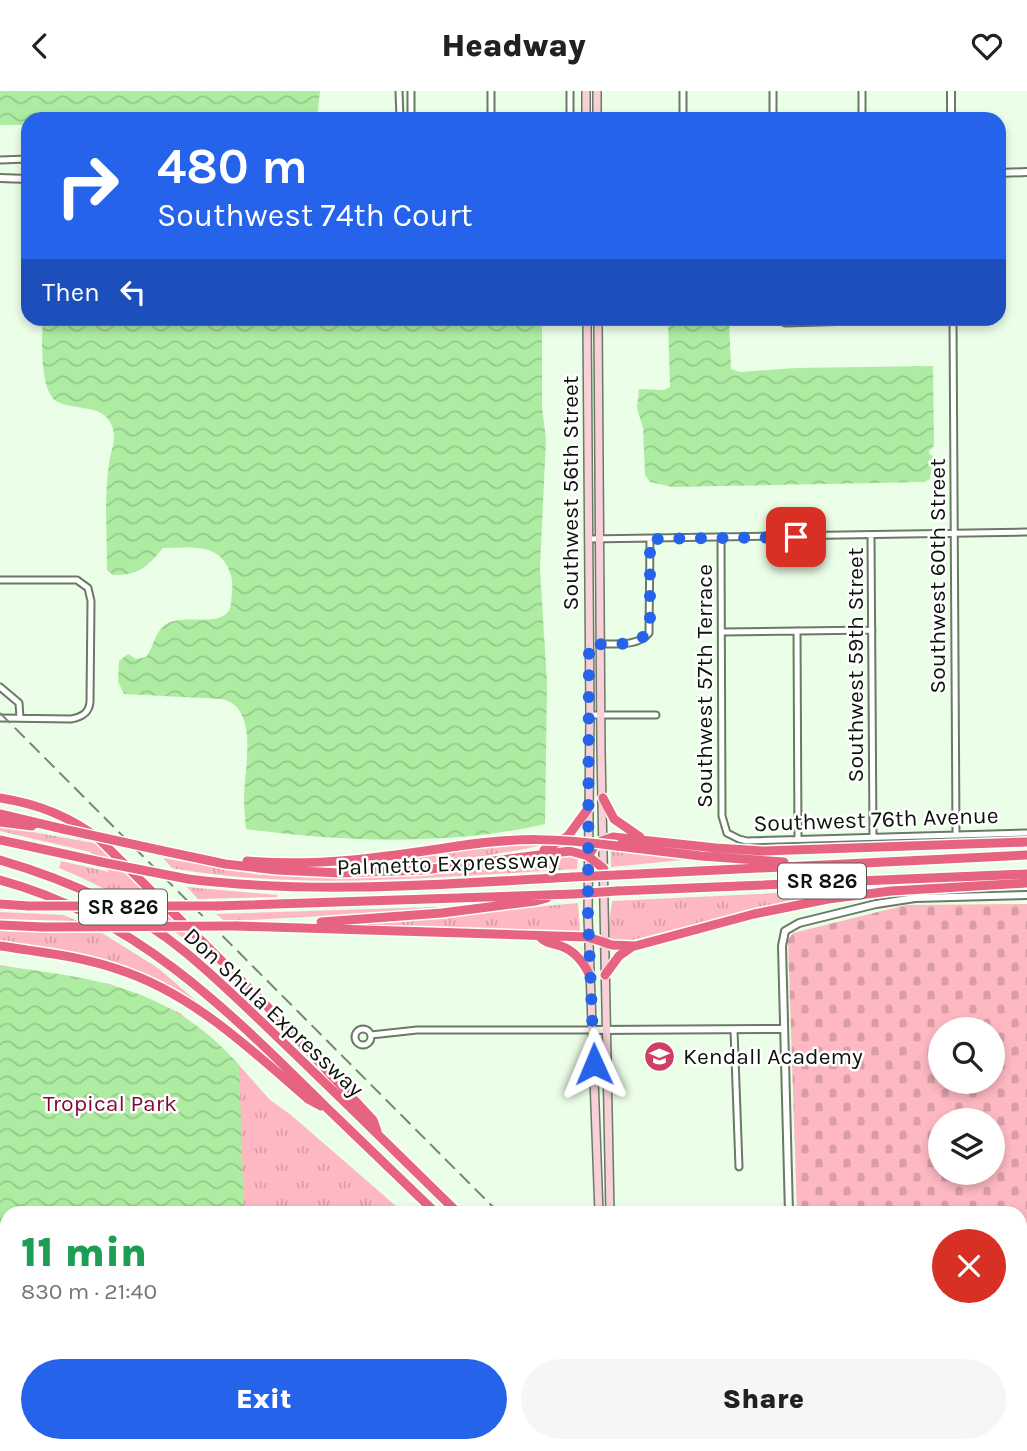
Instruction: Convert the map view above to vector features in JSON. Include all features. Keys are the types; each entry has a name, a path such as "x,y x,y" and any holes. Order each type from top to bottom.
{"highway":[{"path":"0,798 27,803 65,817 108,847 310,1050 373,1120 377,1133"},
{"path":"603,798 619,825 644,840"},
{"path":"535,855 568,836 590,806"},
{"path":"0,814 51,827"},
{"path":"0,822 63,829 159,850 277,870 362,873 437,869 570,851 588,856 604,869"},
{"path":"588,856 597,843 613,837 763,851 1027,842"},
{"path":"207,859 321,863 534,838 701,856 773,860 796,865"},
{"name":"Palmetto Expressway","path":"0,840 188,879 253,886 309,888 1027,855"},
{"name":"Don Shula Expressway","path":"0,860 56,878 96,897 134,917 184,950 451,1206"},
{"name":"Palmetto Expressway","path":"0,904 216,906 555,895 1027,874"},
{"name":"Don Shula Expressway","path":"0,880 82,910 155,953 205,992 276,1056 429,1206"},
{"path":"0,925 301,927 588,937 618,946 635,946 754,913 828,899 891,891 1027,883"},
{"path":"301,927 320,922 430,914 536,901 555,895"},
{"path":"540,937 547,943 569,950 581,960 590,976"},
{"path":"0,946 90,961 165,989 218,1024 307,1099 329,1110"},
{"path":"605,975 619,956 635,946"}],"main road":[{"path":"586,91 586,112"},
{"path":"597,91 597,112"},
{"name":"Southwest 56th Street","path":"587,326 590,715 588,937 599,1206"},
{"name":"Southwest 56th Street","path":"598,326 605,1031 610,1206"},
{"path":"589,644 600,644"}],"street":[{"path":"399,91 400,112"},
{"path":"411,91 411,112"},
{"path":"491,91 491,112"},
{"path":"570,91 570,112"},
{"path":"683,91 683,112"},
{"path":"773,91 773,112"},
{"path":"862,91 862,112"},
{"path":"951,91 951,112"},
{"path":"0,160 21,159"},
{"path":"1006,173 1027,172"},
{"path":"0,179 21,179"},
{"name":"Southwest 60th Street","path":"953,326 956,834"},
{"path":"589,539 1027,532"},
{"name":"Southwest 59th Street","path":"871,535 873,837"},
{"name":"Southwest 57th Terrace","path":"721,538 722,816 727,833"},
{"path":"600,644 628,642 646,637 650,624 650,539"},
{"path":"0,580 72,580 83,583 91,597 90,702 86,713 74,719 0,718"},
{"path":"722,632 873,630"},
{"path":"797,631 798,839"},
{"path":"0,687 19,703 20,718"},
{"path":"590,715 656,715"},
{"name":"Southwest 76th Avenue","path":"727,833 744,841 1027,833"},
{"path":"789,1206 782,942 787,929 795,924 907,899 1027,895"},
{"path":"371,1035 430,1029 784,1029"},
{"path":"734,1030 739,1167"}],"green space":[{"path":"0,826 99,844 248,993 202,952 163,924 112,893 59,868 61,861 109,872 90,852 0,831"},
{"path":"547,842 522,850 440,862 329,867 501,844"},
{"path":"611,849 693,859 611,867"},
{"path":"563,854 578,857 577,869 323,881 222,875 172,868 163,858 261,875 264,873 335,878 390,877"},
{"path":"187,887 277,895 277,897 198,899"},
{"path":"883,888 754,910 624,942 609,939 612,901"},
{"path":"578,903 580,933 366,923"},
{"path":"1027,904 1027,1206 797,1206 788,940 793,933 906,905"},
{"path":"437,907 437,910 231,921 225,921 216,914"},
{"path":"0,912 63,915 78,921 0,919"},
{"path":"0,931 102,933 158,968 207,1010 83,957 0,942"},
{"name":"Tropical Park","path":"0,965 110,984 180,1013 239,1065 270,1100 396,1206 0,1206"}],"water":[{"path":"0,91 320,91 318,112 21,112 21,125 0,125"},
{"path":"43,326 542,326 542,407 546,439 540,568 547,683 545,824 472,836 396,840 320,837 246,829 244,796 247,734 238,709 221,699 124,694 118,682 119,661 128,654 136,659 146,657 165,625 180,620 215,619 228,612 232,585 229,570 218,555 210,551 163,548 136,572 113,575 107,570 106,516 109,463 114,440 112,426 102,414 63,404 51,395 44,375"},
{"path":"668,326 729,326 731,369 740,372 796,368 933,366 934,446 929,451 933,456 930,479 925,482 672,487 650,482 645,475 643,428 637,408 639,389 664,390 670,387"},
{"name":"Tropical Park","path":"0,966 101,982 131,991 187,1019 213,1039 239,1065 244,1206 0,1206"}],"railway":[{"path":"0,713 492,1206"}],"place":[{"name":"Kendall Academy","path":"660,1056"}],"route":[{"path":"594,1064 588,917 589,644 628,642 648,635 650,539 796,537"}]}
